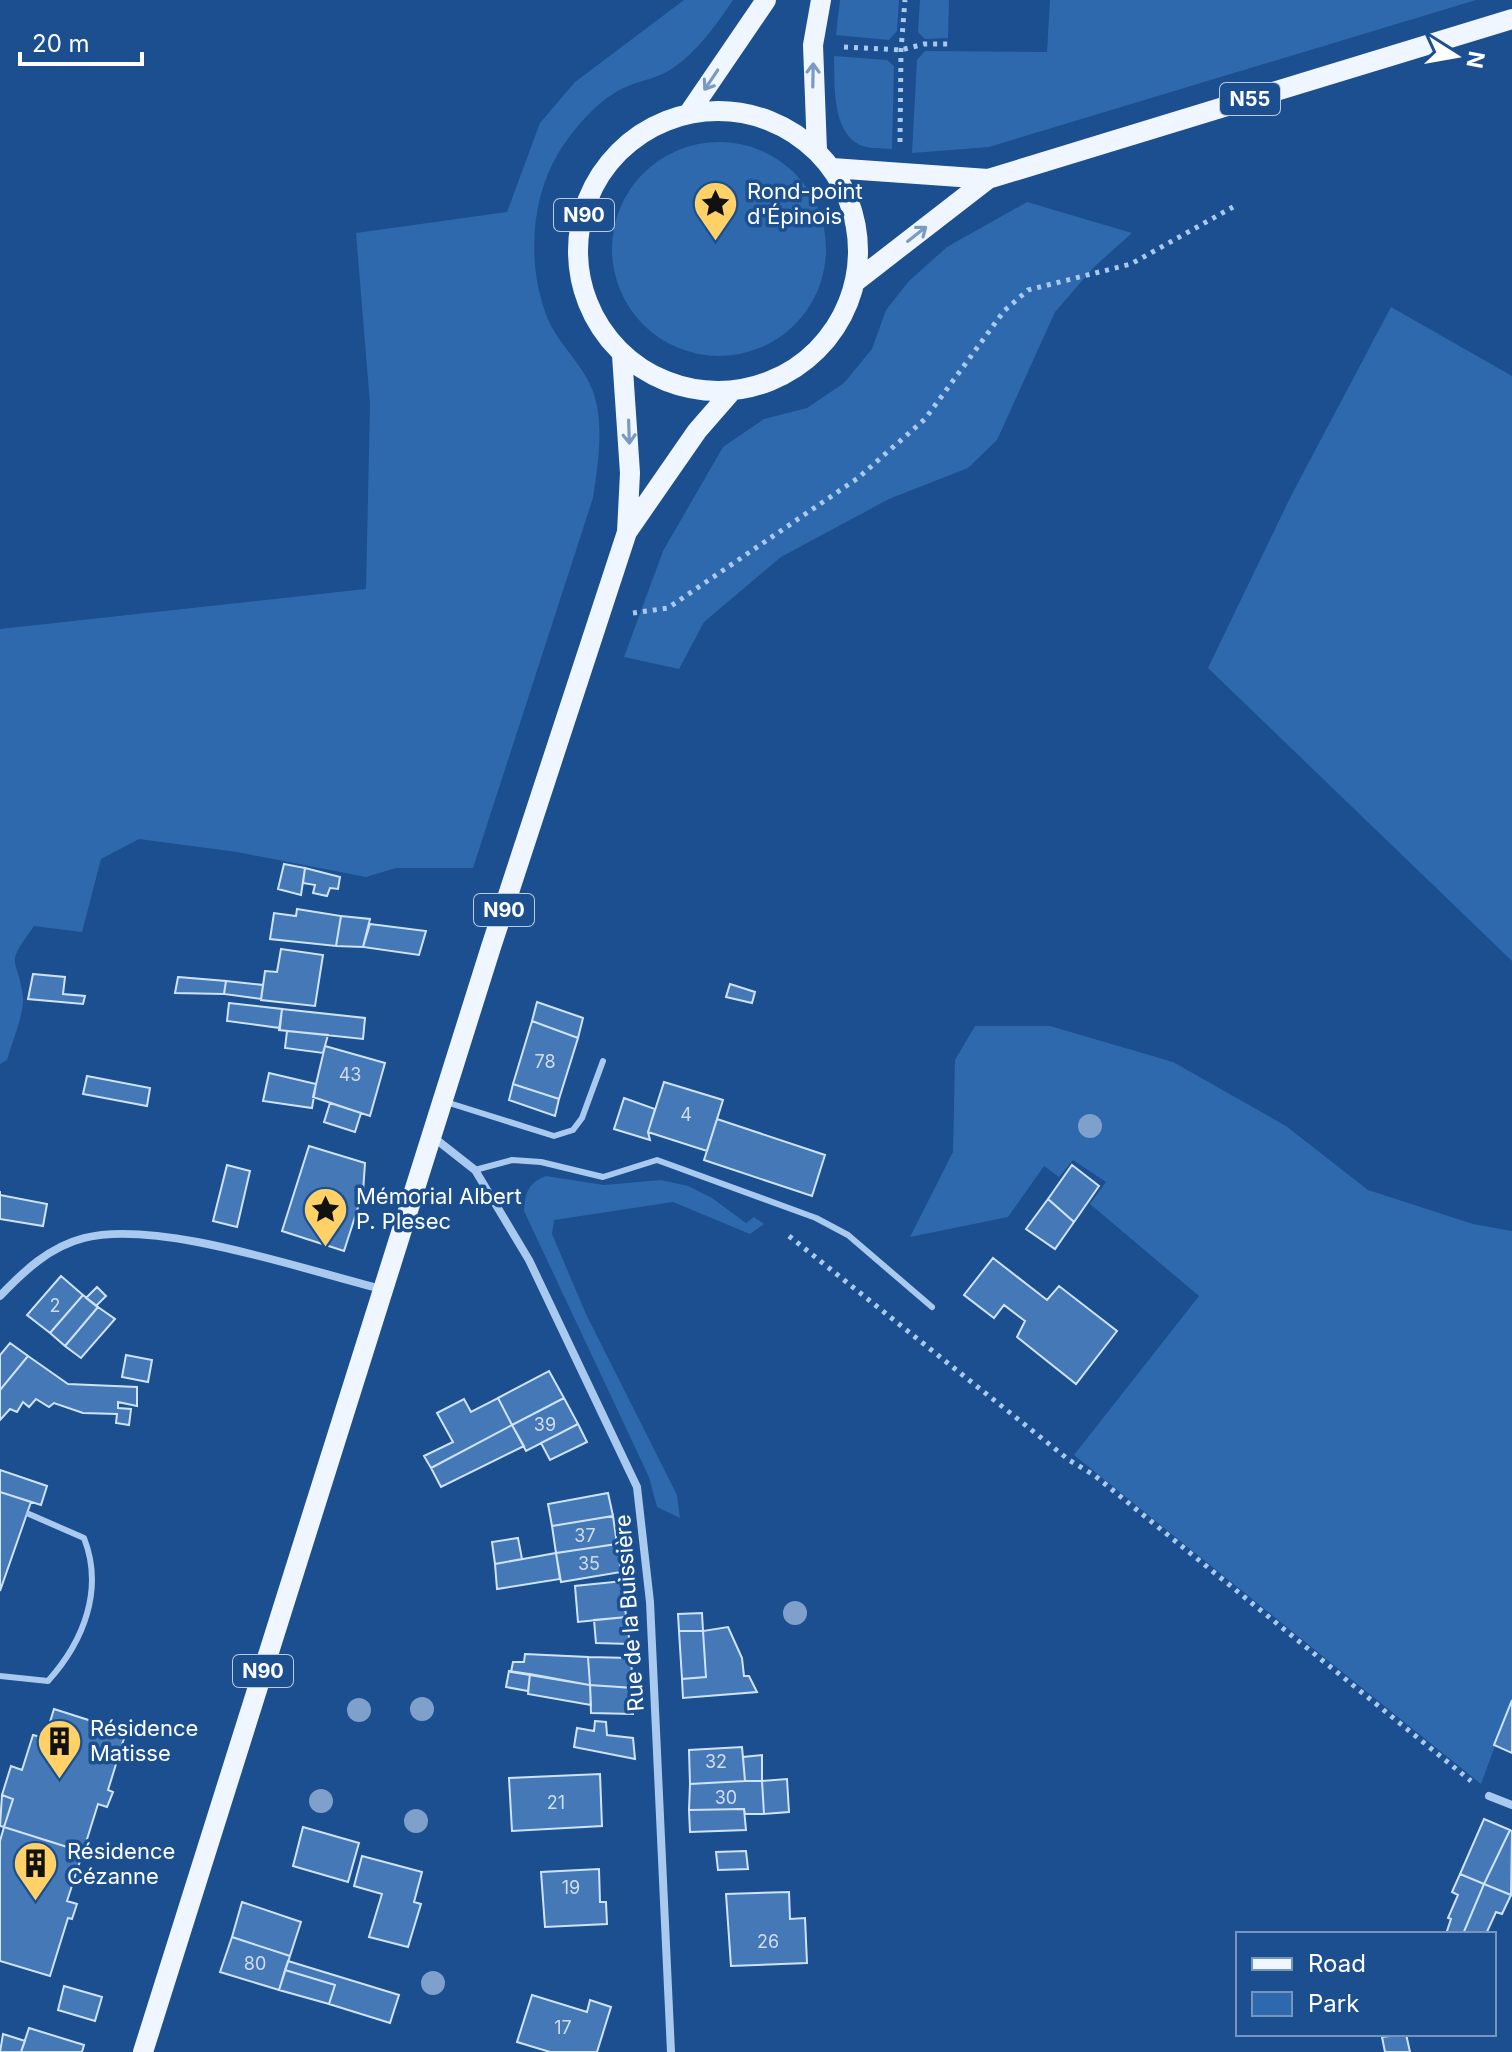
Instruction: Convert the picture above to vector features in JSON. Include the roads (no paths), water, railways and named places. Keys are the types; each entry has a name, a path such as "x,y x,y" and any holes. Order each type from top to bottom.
{"main road":[{"path":"689,113 766,0"},
{"path":"817,151 813,45 821,0"},
{"name":"N55","path":"832,168 988,179 1512,19"},
{"name":"N90","path":"689,113 744,113 795,133 817,151 832,168 850,203 858,242 855,282 839,323 811,357 774,380 731,392 702,391 673,385 646,372 622,355 595,320 580,279 579,235 590,193 614,157 648,129 689,113"},
{"name":"N55","path":"855,282 988,179"},
{"name":"N90","path":"143,2052 443,1101 627,532 630,473 622,355"},
{"name":"N90","path":"627,532 697,431 731,392"}],"street":[{"name":"Rue de la Buissière","path":"432,1136 475,1170 529,1260 637,1487 650,1602 671,2052"},
{"path":"0,1296 30,1264 82,1238 118,1233 166,1235 383,1290"},
{"path":"1489,1796 1512,1805"}],"lane":[{"path":"443,1101 554,1136 573,1130 582,1118 603,1061"},
{"path":"475,1170 512,1160 541,1162 603,1177 657,1160 816,1218 848,1235 932,1307"},
{"path":"0,1676 48,1681 71,1656 87,1616 94,1563 84,1538 29,1514"}],"place":[{"name":"Rond-point d'Épinois","path":"716,243"},
{"name":"Mémorial Albert P. Plesec","path":"325,1248"},
{"name":"Résidence Matisse","path":"59,1780"},
{"name":"Résidence Cézanne","path":"36,1903"}]}
